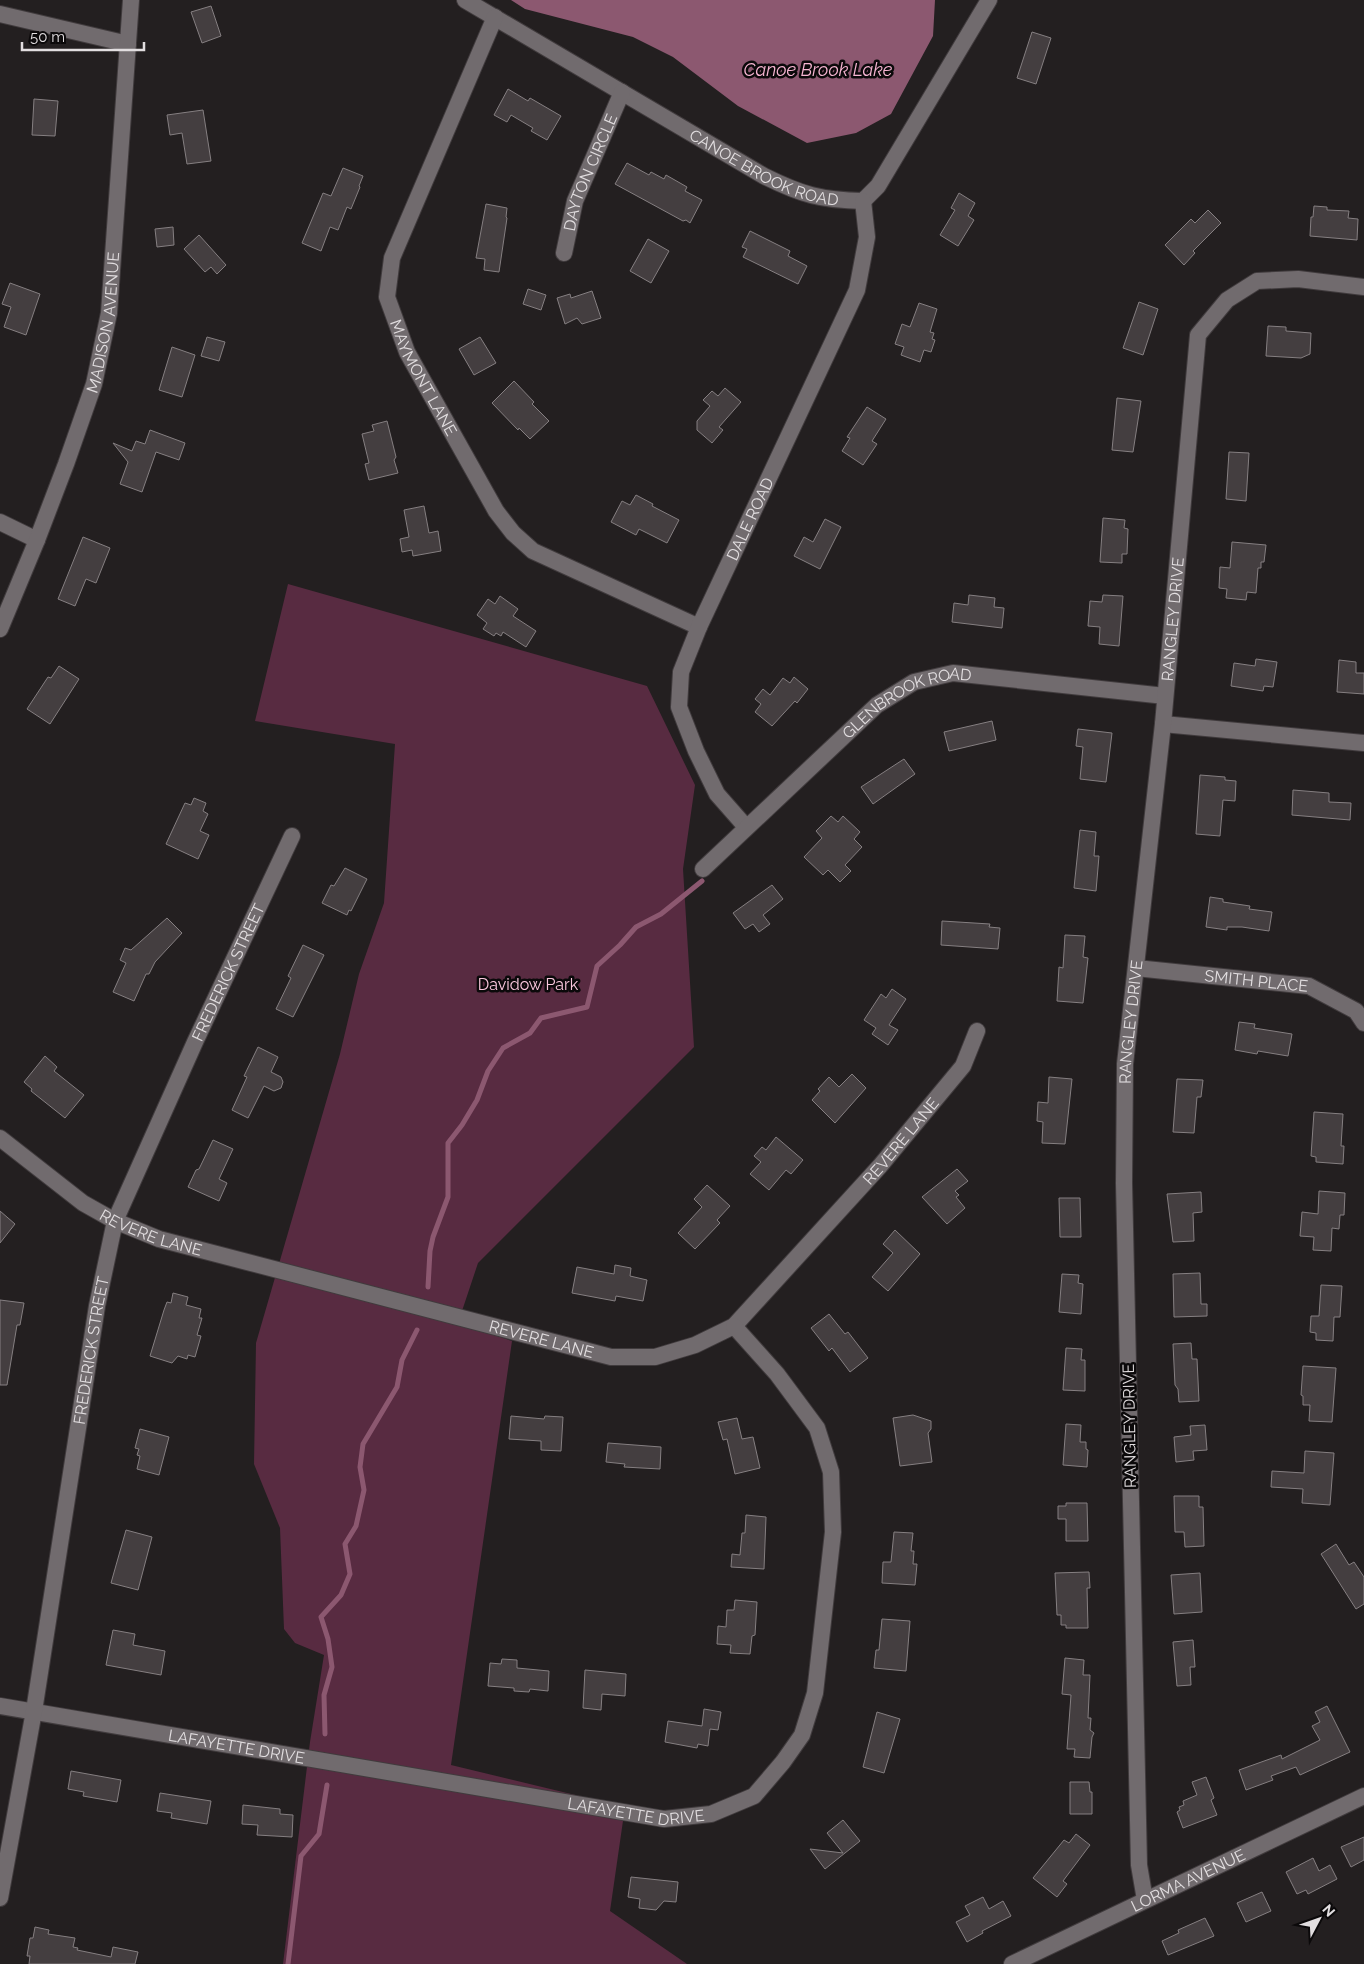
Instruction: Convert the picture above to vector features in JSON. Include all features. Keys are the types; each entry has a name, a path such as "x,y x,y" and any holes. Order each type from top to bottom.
{"street":[{"name":"MADISON AVENUE","path":"0,628 37,540 94,384 109,313 131,0"},
{"name":"CANOE BROOK ROAD","path":"465,0 764,176 791,189 832,200 863,201 878,186 989,0"},
{"path":"0,14 128,44"},
{"name":"MAYMONT LANE","path":"494,17 392,258 387,297 407,352 496,511 513,533 533,551 699,627"},
{"name":"DAYTON CIRCLE","path":"564,253 575,201 622,92"},
{"name":"DALE ROAD","path":"746,827 718,794 696,751 679,707 681,672 699,627 857,290 867,237 863,201"},
{"name":"RANGLEY DRIVE","path":"1145,1900 1139,1865 1124,1183 1125,1064 1163,724 1198,335 1227,300 1257,281 1298,279 1364,287"},
{"path":"0,522 37,540"},
{"name":"GLENBROOK ROAD","path":"703,869 877,705 914,682 953,673 1165,696"},
{"path":"1163,724 1364,743"},
{"name":"FREDERICK STREET","path":"0,1898 34,1711 97,1306 114,1221 195,1042 292,836"},
{"name":"SMITH PLACE","path":"1136,968 1309,986 1356,1011 1364,1023"},
{"name":"REVERE LANE","path":"0,1138 83,1203 114,1221 159,1239 611,1358 655,1357 695,1345 734,1326 873,1173 957,1074 963,1066 977,1031"},
{"name":"LAFAYETTE DRIVE","path":"0,1706 664,1820 711,1814 754,1796 784,1762 802,1735 815,1693 833,1532 832,1472 817,1428 777,1374 734,1326"},
{"name":"LORMA AVENUE","path":"1012,1964 1364,1796"}],"green space":[{"name":"Davidow Park","path":"288,584 647,686 695,785 683,869 694,1047 478,1263 458,1323 512,1341 451,1765 625,1807 610,1911 687,1964 283,1964 310,1742 324,1655 295,1643 284,1629 280,1528 254,1464 256,1343 340,1054 359,974 384,903 395,744 255,721"}],"water":[{"name":"Canoe Brook Lake","path":"511,0 935,0 933,36 891,114 856,133 807,143 738,106 673,57 633,37 525,9"}],"building":[{"path":"211,6 221,36 202,43 191,12"},
{"path":"1032,32 1051,38 1036,84 1017,78"},
{"path":"508,89 528,101 530,98 561,116 547,140 531,131 533,128 511,115 507,122 494,115"},
{"path":"34,99 58,101 55,136 32,135"},
{"path":"203,110 211,161 187,164 182,133 170,135 167,115"},
{"path":"627,163 649,175 651,172 664,179 666,175 687,187 685,191 702,200 690,223 615,184"},
{"path":"343,168 363,176 351,209 347,207 338,230 330,227 321,251 302,243 323,193 331,196"},
{"path":"959,193 975,203 968,216 974,220 958,246 940,235 955,210 951,208"},
{"path":"486,204 507,208 499,272 484,270 485,259 476,258"},
{"path":"1314,206 1327,207 1327,210 1349,211 1348,218 1358,219 1357,240 1310,236 1311,217 1313,217"},
{"path":"1208,210 1221,223 1193,251 1195,253 1184,265 1165,245 1191,219 1195,223"},
{"path":"173,227 174,245 157,247 155,229"},
{"path":"750,231 790,251 788,256 807,266 798,284 743,257 747,249 742,247"},
{"path":"199,235 226,265 217,274 211,267 205,272 184,249"},
{"path":"648,239 669,251 651,283 630,271"},
{"path":"10,283 40,294 26,335 4,327 11,307 2,304"},
{"path":"528,289 546,295 541,310 523,304"},
{"path":"592,291 601,318 582,324 577,318 565,324 557,298 570,294 571,298"},
{"path":"1139,302 1158,309 1143,355 1123,348"},
{"path":"919,303 937,309 930,332 934,333 932,339 935,340 931,352 924,350 920,362 901,355 904,347 895,344 902,324 910,327"},
{"path":"1268,326 1286,327 1286,331 1311,333 1310,354 1301,358 1266,356"},
{"path":"207,337 225,342 219,361 201,356"},
{"path":"480,337 496,363 474,375 459,349"},
{"path":"172,347 195,355 182,397 159,390"},
{"path":"514,381 534,402 532,404 549,421 530,439 519,428 518,430 492,403"},
{"path":"725,388 741,402 719,427 723,430 712,443 697,430 697,421 710,406 703,400 712,391 718,396"},
{"path":"1117,398 1141,401 1133,452 1112,450"},
{"path":"867,407 886,419 872,441 877,444 863,465 842,451 850,438 847,437"},
{"path":"387,421 398,473 369,480 365,464 369,463 362,434 374,431 372,425"},
{"path":"150,430 185,443 179,460 156,452 142,492 120,484 128,462 113,443 132,451 136,441 145,444"},
{"path":"1229,452 1249,453 1246,501 1226,499"},
{"path":"636,495 679,520 667,543 639,529 636,535 611,522 622,501 630,505"},
{"path":"424,506 429,533 438,531 441,551 413,556 412,550 402,552 400,539 409,537 404,510"},
{"path":"1103,518 1125,520 1124,528 1128,529 1127,554 1122,554 1122,563 1100,562"},
{"path":"825,519 841,527 820,569 794,556 804,537 813,542"},
{"path":"83,537 110,548 96,583 86,579 75,606 58,599"},
{"path":"1232,542 1266,545 1264,562 1261,562 1261,568 1258,568 1256,593 1247,592 1246,600 1226,598 1227,589 1219,588 1220,567 1230,568"},
{"path":"969,595 995,598 994,607 1004,608 1002,628 952,622 954,603 968,605"},
{"path":"1103,595 1123,596 1119,646 1099,644 1100,627 1088,626 1090,601 1102,602"},
{"path":"500,596 518,609 513,616 536,631 526,647 503,632 501,636 496,633 494,636 483,629 487,623 477,615 488,599 495,604"},
{"path":"1256,659 1277,662 1273,687 1264,686 1263,691 1231,686 1234,663 1255,666"},
{"path":"1339,660 1356,662 1356,673 1364,673 1364,694 1337,692"},
{"path":"59,666 79,679 50,724 27,709 48,677 51,678"},
{"path":"794,677 808,689 797,703 795,701 772,726 755,712 761,704 755,699 763,689 770,695 783,678 790,683"},
{"path":"992,721 996,740 949,751 944,732"},
{"path":"1078,729 1112,733 1106,782 1080,779 1083,747 1076,746"},
{"path":"904,759 915,774 873,804 861,787"},
{"path":"1200,775 1225,777 1225,780 1236,781 1235,801 1223,800 1220,836 1196,834"},
{"path":"1293,790 1329,793 1329,802 1351,803 1350,820 1292,815"},
{"path":"194,798 206,803 203,811 208,814 200,831 209,835 198,859 166,844 185,803 191,805"},
{"path":"831,816 838,822 843,816 860,832 854,839 862,847 845,865 851,871 840,882 828,870 823,875 804,857 822,838 816,831"},
{"path":"1080,830 1096,832 1094,856 1099,856 1096,891 1074,888"},
{"path":"345,868 367,879 351,911 349,910 347,915 322,903 331,885 334,886"},
{"path":"772,885 783,899 763,915 770,924 759,932 753,924 745,929 733,913"},
{"path":"1210,897 1223,899 1223,902 1250,906 1249,909 1272,912 1269,931 1242,927 1227,927 1227,930 1206,927"},
{"path":"167,918 182,933 155,962 149,974 146,974 134,1001 113,992 126,963 120,960 125,948 131,950"},
{"path":"942,921 990,924 989,927 1000,928 998,949 941,945"},
{"path":"1065,935 1085,936 1083,957 1088,958 1083,1003 1057,1001 1059,967 1063,968"},
{"path":"303,945 324,955 293,1017 276,1009 291,978 288,976"},
{"path":"892,989 906,999 889,1025 898,1030 888,1045 872,1034 876,1028 864,1020 881,994 886,998"},
{"path":"1239,1022 1255,1024 1254,1028 1292,1034 1288,1056 1258,1051 1257,1054 1235,1050"},
{"path":"258,1047 278,1057 271,1072 281,1077 283,1082 281,1088 274,1091 264,1086 248,1118 232,1110 247,1077 244,1076"},
{"path":"45,1056 57,1067 54,1071 84,1095 65,1118 31,1091 32,1089 24,1082"},
{"path":"852,1074 866,1088 835,1123 812,1100 820,1091 818,1089 829,1077 839,1087"},
{"path":"1049,1077 1072,1079 1065,1144 1042,1143 1043,1122 1037,1121 1038,1102 1048,1103"},
{"path":"1177,1079 1203,1080 1201,1097 1197,1097 1194,1133 1173,1132"},
{"path":"1314,1112 1343,1114 1341,1146 1344,1146 1343,1164 1316,1162 1316,1157 1311,1156"},
{"path":"776,1137 803,1160 791,1174 786,1170 769,1190 750,1174 761,1162 754,1156 762,1147 766,1150"},
{"path":"213,1140 233,1149 219,1179 227,1183 219,1201 188,1187"},
{"path":"957,1169 968,1181 955,1191 959,1195 956,1197 965,1208 947,1224 922,1197"},
{"path":"707,1185 730,1206 717,1220 720,1223 695,1249 678,1233 702,1207 694,1199"},
{"path":"1319,1191 1345,1193 1344,1215 1340,1215 1339,1229 1332,1228 1331,1251 1313,1250 1314,1237 1300,1236 1302,1212 1318,1214"},
{"path":"1201,1192 1202,1212 1193,1213 1194,1241 1173,1242 1167,1194"},
{"path":"1059,1198 1080,1198 1081,1237 1060,1237"},
{"path":"0,1211 15,1224 0,1243"},
{"path":"895,1230 920,1254 888,1291 872,1277 893,1253 883,1244"},
{"path":"615,1265 631,1268 630,1276 647,1280 643,1301 616,1296 615,1301 572,1293 577,1267 614,1274"},
{"path":"1200,1273 1201,1304 1207,1304 1207,1316 1174,1317 1173,1274"},
{"path":"1062,1274 1079,1275 1078,1283 1083,1284 1081,1314 1059,1312"},
{"path":"1321,1285 1342,1286 1340,1317 1334,1317 1333,1341 1316,1340 1316,1333 1310,1332 1311,1316 1319,1316"},
{"path":"173,1293 188,1297 186,1305 201,1309 199,1318 202,1318 197,1335 201,1336 195,1357 188,1355 187,1359 178,1356 172,1363 150,1356 164,1310 167,1302 171,1303"},
{"path":"0,1300 24,1303 20,1325 17,1325 7,1385 0,1385"},
{"path":"829,1314 845,1334 848,1332 868,1358 850,1372 832,1348 829,1351 811,1328"},
{"path":"1191,1343 1192,1359 1197,1359 1199,1401 1179,1402 1178,1389 1175,1385 1173,1344"},
{"path":"1066,1348 1082,1349 1081,1360 1085,1360 1085,1391 1063,1390"},
{"path":"1303,1366 1336,1368 1332,1422 1309,1421 1310,1405 1303,1405 1303,1396 1301,1395"},
{"path":"913,1415 931,1421 931,1429 928,1433 932,1462 900,1466 893,1418"},
{"path":"511,1416 544,1419 545,1416 563,1417 561,1451 541,1450 541,1441 509,1439"},
{"path":"737,1418 742,1439 753,1437 760,1468 735,1474 727,1439 723,1440 718,1422"},
{"path":"1066,1424 1081,1425 1080,1442 1086,1442 1086,1449 1088,1450 1087,1467 1063,1465"},
{"path":"1205,1425 1207,1450 1193,1451 1194,1460 1176,1462 1174,1437 1191,1435 1190,1426"},
{"path":"140,1429 169,1437 159,1475 137,1469 140,1456 137,1455 139,1449 135,1448"},
{"path":"608,1443 661,1447 660,1469 624,1467 625,1464 606,1462"},
{"path":"1305,1451 1334,1453 1330,1505 1302,1503 1303,1489 1271,1487 1272,1471 1304,1473"},
{"path":"1174,1496 1199,1496 1199,1507 1203,1507 1204,1546 1185,1547 1184,1532 1175,1532"},
{"path":"1066,1503 1087,1503 1088,1541 1066,1541 1066,1519 1058,1519 1058,1506 1066,1506"},
{"path":"746,1515 766,1517 764,1569 731,1567 732,1554 740,1555 742,1533 745,1533"},
{"path":"126,1530 152,1537 138,1590 111,1583"},
{"path":"894,1532 913,1533 911,1551 914,1551 913,1564 917,1564 915,1585 882,1583 883,1562 891,1562"},
{"path":"1336,1544 1349,1565 1354,1562 1364,1577 1364,1604 1356,1609 1321,1554"},
{"path":"1089,1572 1090,1588 1087,1588 1088,1628 1066,1628 1066,1625 1061,1625 1061,1615 1057,1615 1055,1573"},
{"path":"1200,1573 1202,1612 1174,1614 1171,1575"},
{"path":"735,1600 757,1602 755,1635 752,1636 750,1654 730,1653 731,1645 717,1644 718,1626 726,1627 727,1610 734,1610"},
{"path":"882,1619 910,1621 906,1671 874,1668 876,1650 879,1650"},
{"path":"113,1630 135,1634 133,1645 165,1651 161,1675 106,1665"},
{"path":"1193,1640 1195,1667 1190,1667 1191,1685 1177,1686 1173,1642"},
{"path":"1065,1658 1084,1660 1083,1675 1090,1675 1088,1718 1091,1718 1090,1730 1094,1733 1090,1758 1074,1757 1075,1749 1067,1749 1071,1695 1062,1694"},
{"path":"502,1659 517,1660 517,1668 549,1671 548,1691 530,1689 529,1692 514,1691 514,1688 488,1686 490,1663 501,1664"},
{"path":"585,1670 626,1674 625,1696 602,1694 601,1710 583,1708"},
{"path":"1327,1706 1350,1752 1300,1775 1296,1767 1271,1776 1273,1780 1246,1790 1239,1770 1281,1755 1282,1759 1320,1740 1312,1726 1320,1722 1315,1712"},
{"path":"704,1709 721,1712 718,1730 710,1729 708,1746 698,1744 697,1748 665,1742 668,1721 702,1726"},
{"path":"877,1712 900,1719 884,1773 863,1767"},
{"path":"71,1771 121,1780 117,1802 83,1796 84,1792 68,1789"},
{"path":"1206,1777 1214,1798 1211,1800 1217,1815 1183,1828 1177,1812 1180,1810 1179,1807 1184,1805 1183,1801 1197,1795 1192,1782"},
{"path":"1070,1782 1089,1782 1090,1792 1092,1792 1092,1814 1070,1814"},
{"path":"160,1793 211,1801 207,1824 171,1818 172,1813 157,1811"},
{"path":"243,1805 280,1809 280,1814 293,1815 292,1837 257,1835 258,1825 242,1824"},
{"path":"843,1820 860,1841 825,1869 810,1849 843,1853 827,1833"},
{"path":"1076,1834 1090,1845 1063,1881 1067,1884 1057,1897 1033,1878 1064,1840 1069,1843"},
{"path":"1364,1837 1364,1860 1351,1867 1341,1847"},
{"path":"1313,1858 1319,1871 1330,1865 1337,1879 1308,1894 1306,1890 1297,1894 1286,1872"},
{"path":"631,1877 678,1882 676,1902 664,1901 656,1910 639,1908 640,1899 628,1897"},
{"path":"1262,1892 1271,1911 1246,1922 1237,1903"},
{"path":"983,1897 989,1909 1003,1901 1011,1916 982,1931 983,1933 967,1942 956,1922 970,1915 965,1906"},
{"path":"1205,1918 1214,1936 1168,1955 1162,1941 1179,1933 1178,1930"},
{"path":"35,1927 49,1930 48,1934 75,1938 73,1947 78,1948 77,1950 111,1957 113,1947 138,1952 135,1964 29,1964 30,1956 27,1956 30,1938 33,1938"}],"waterway":[{"path":"428,1287 430,1251 433,1237 448,1197 448,1143 462,1125 477,1100 488,1071 503,1048 530,1033 541,1018 587,1007 597,966 636,927 661,914 702,881"},
{"path":"325,1734 324,1695 332,1667 328,1639 321,1617 341,1595 350,1574 345,1544 356,1526 364,1490 360,1467 363,1444 397,1387 402,1360 417,1330"},
{"path":"288,1964 301,1856 319,1834 327,1785"}]}
